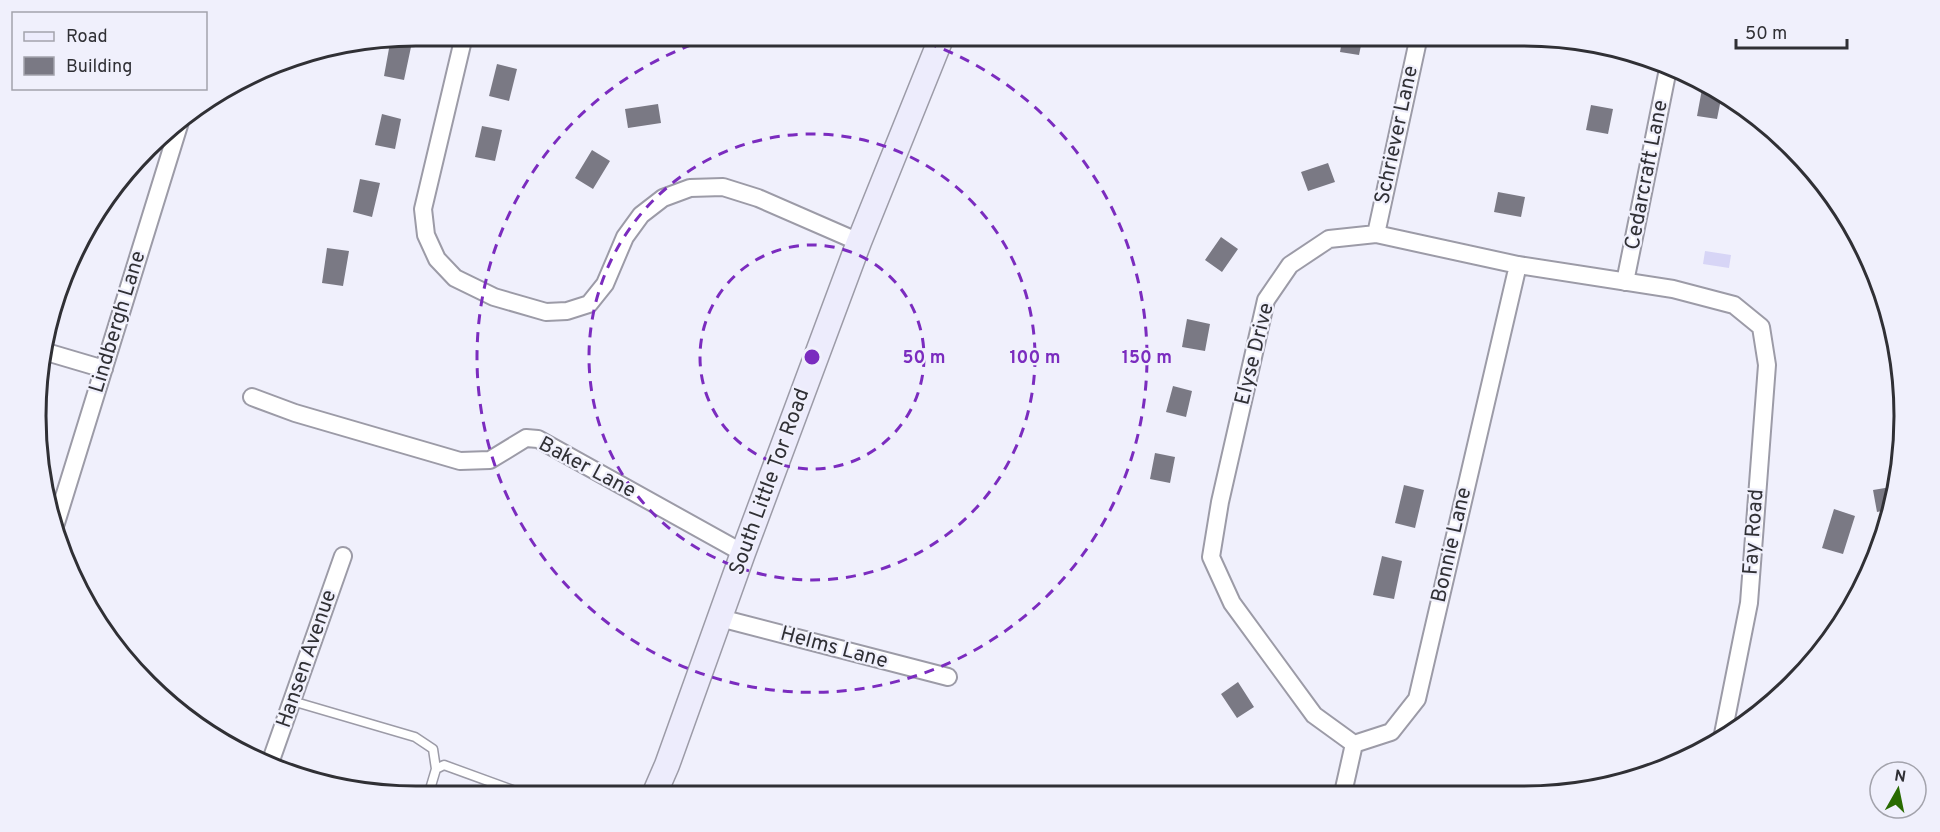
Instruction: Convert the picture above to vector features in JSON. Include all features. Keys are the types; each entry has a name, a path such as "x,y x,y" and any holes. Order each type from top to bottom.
{"street":[{"path":"462,46 423,209 426,235 437,259 455,278 494,297 546,312 567,311 589,304 605,284 625,237 641,215 663,198 690,188 723,188 758,198 859,242"},
{"name":"South Little Tor Road","path":"658,786 859,242 935,46"},
{"name":"Schriever Lane","path":"1376,234 1417,46"},
{"name":"Cedarcraft Lane","path":"1625,282 1667,76"},
{"name":"Lindbergh Lane","path":"59,513 176,135"},
{"name":"Elyse Drive","path":"1354,744 1314,715 1232,603 1211,557 1220,502 1266,300 1290,265 1329,239 1376,234 1518,265 1673,289 1734,305 1761,327"},
{"name":"Bonnie Lane","path":"1354,744 1391,732 1417,699 1518,265"},
{"name":"Fay Road","path":"1725,726 1749,603 1767,365 1761,327"},
{"path":"52,354 104,369"},
{"name":"Baker Lane","path":"252,397 295,413 460,460 490,460 526,438 538,440 743,553"},
{"name":"Hansen Avenue","path":"273,756 343,556"},
{"name":"Helms Lane","path":"720,618 948,677"},
{"path":"1345,786 1354,744"}],"lane":[{"path":"292,701 416,737 434,749 436,769 431,786"},
{"path":"436,769 444,765 502,786"}],"water":[{"path":"1705,251 1731,255 1729,268 1703,264"}],"building":[{"path":"1341,46 1361,46 1359,55 1340,52"},
{"path":"389,47 411,47 404,80 384,76"},
{"path":"497,64 517,69 509,101 489,96"},
{"path":"1701,92 1720,103 1717,119 1697,116"},
{"path":"658,104 661,123 628,128 625,109"},
{"path":"1591,105 1613,109 1608,134 1586,130"},
{"path":"382,114 401,119 395,149 375,145"},
{"path":"482,126 502,130 495,161 475,157"},
{"path":"592,150 610,161 593,189 575,178"},
{"path":"1328,163 1335,182 1308,191 1301,172"},
{"path":"360,179 380,183 372,217 353,212"},
{"path":"1498,192 1525,197 1521,217 1494,212"},
{"path":"1221,237 1238,249 1222,272 1205,260"},
{"path":"327,248 349,251 343,286 322,283"},
{"path":"1187,319 1210,324 1205,351 1182,347"},
{"path":"1173,386 1192,391 1186,417 1166,412"},
{"path":"1155,453 1175,457 1170,483 1150,479"},
{"path":"1404,485 1424,490 1415,528 1395,523"},
{"path":"1886,488 1881,511 1877,512 1873,490"},
{"path":"1834,509 1855,516 1843,554 1822,548"},
{"path":"1382,556 1402,561 1394,599 1373,595"},
{"path":"1238,682 1254,707 1237,718 1221,694"}]}
